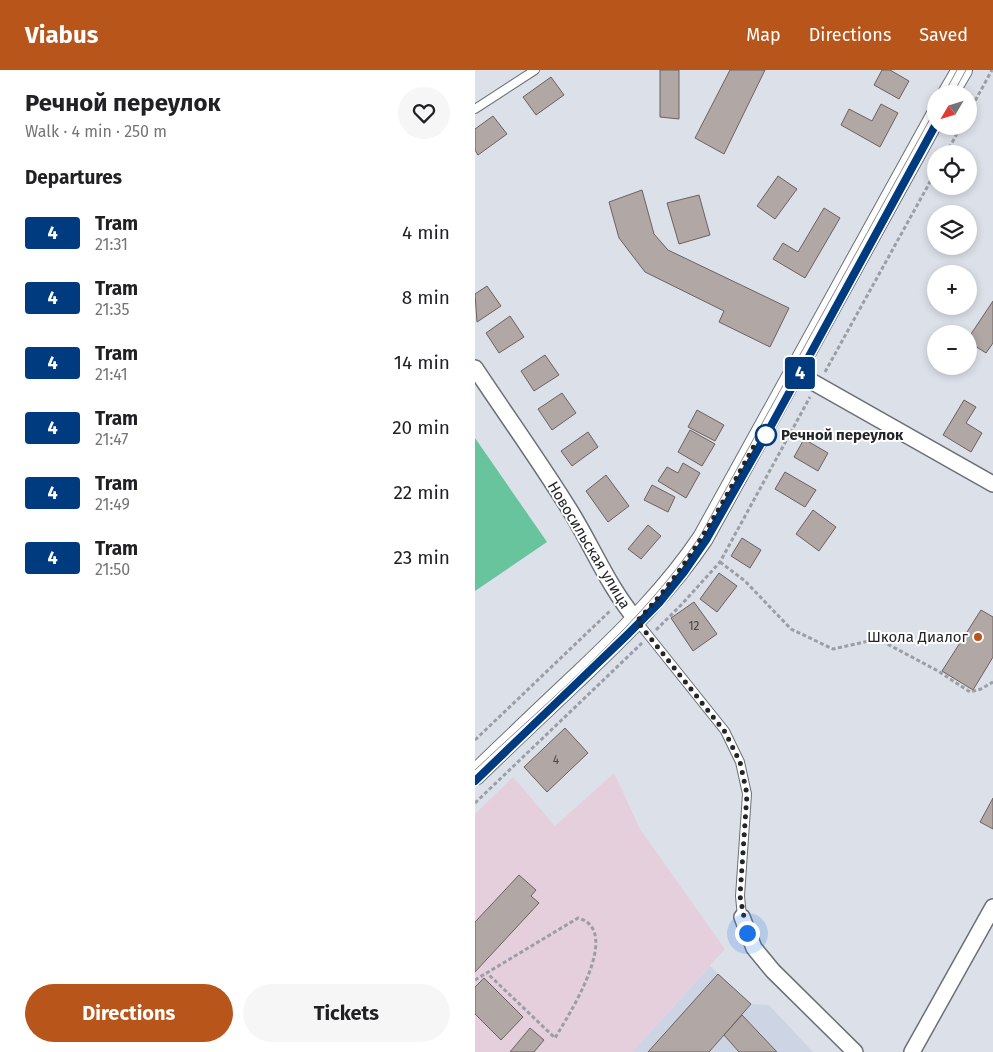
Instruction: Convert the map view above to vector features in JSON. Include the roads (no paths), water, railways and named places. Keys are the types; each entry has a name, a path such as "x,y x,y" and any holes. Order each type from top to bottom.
{"main road":[{"path":"954,85 962,70"},
{"path":"475,775 637,621 682,570 703,538 927,132"}],"street":[{"name":"Новосильская улица","path":"475,368 567,505 620,601 637,621"},
{"path":"795,372 993,484"},
{"path":"912,1052 993,907"},
{"name":"Новосильская улица","path":"742,917 754,948 773,971 855,1052"}],"lane":[{"path":"475,109 535,70"},
{"name":"Новосильская улица","path":"637,621 725,732 740,762 747,794 740,896 742,917"}],"tram line":[{"path":"949,85 957,70"},
{"path":"958,85 966,70"},
{"path":"475,770 594,659 651,600 677,569 700,536 927,124"},
{"path":"710,533 930,135"},
{"name":"4","path":"475,781 626,636 659,603 684,572 706,540 766,435 930,135"},
{"path":"475,781 529,729"}],"place":[{"name":"Речной переулок","path":"766,435"},
{"name":"Школа Диалог","path":"978,637"}]}
